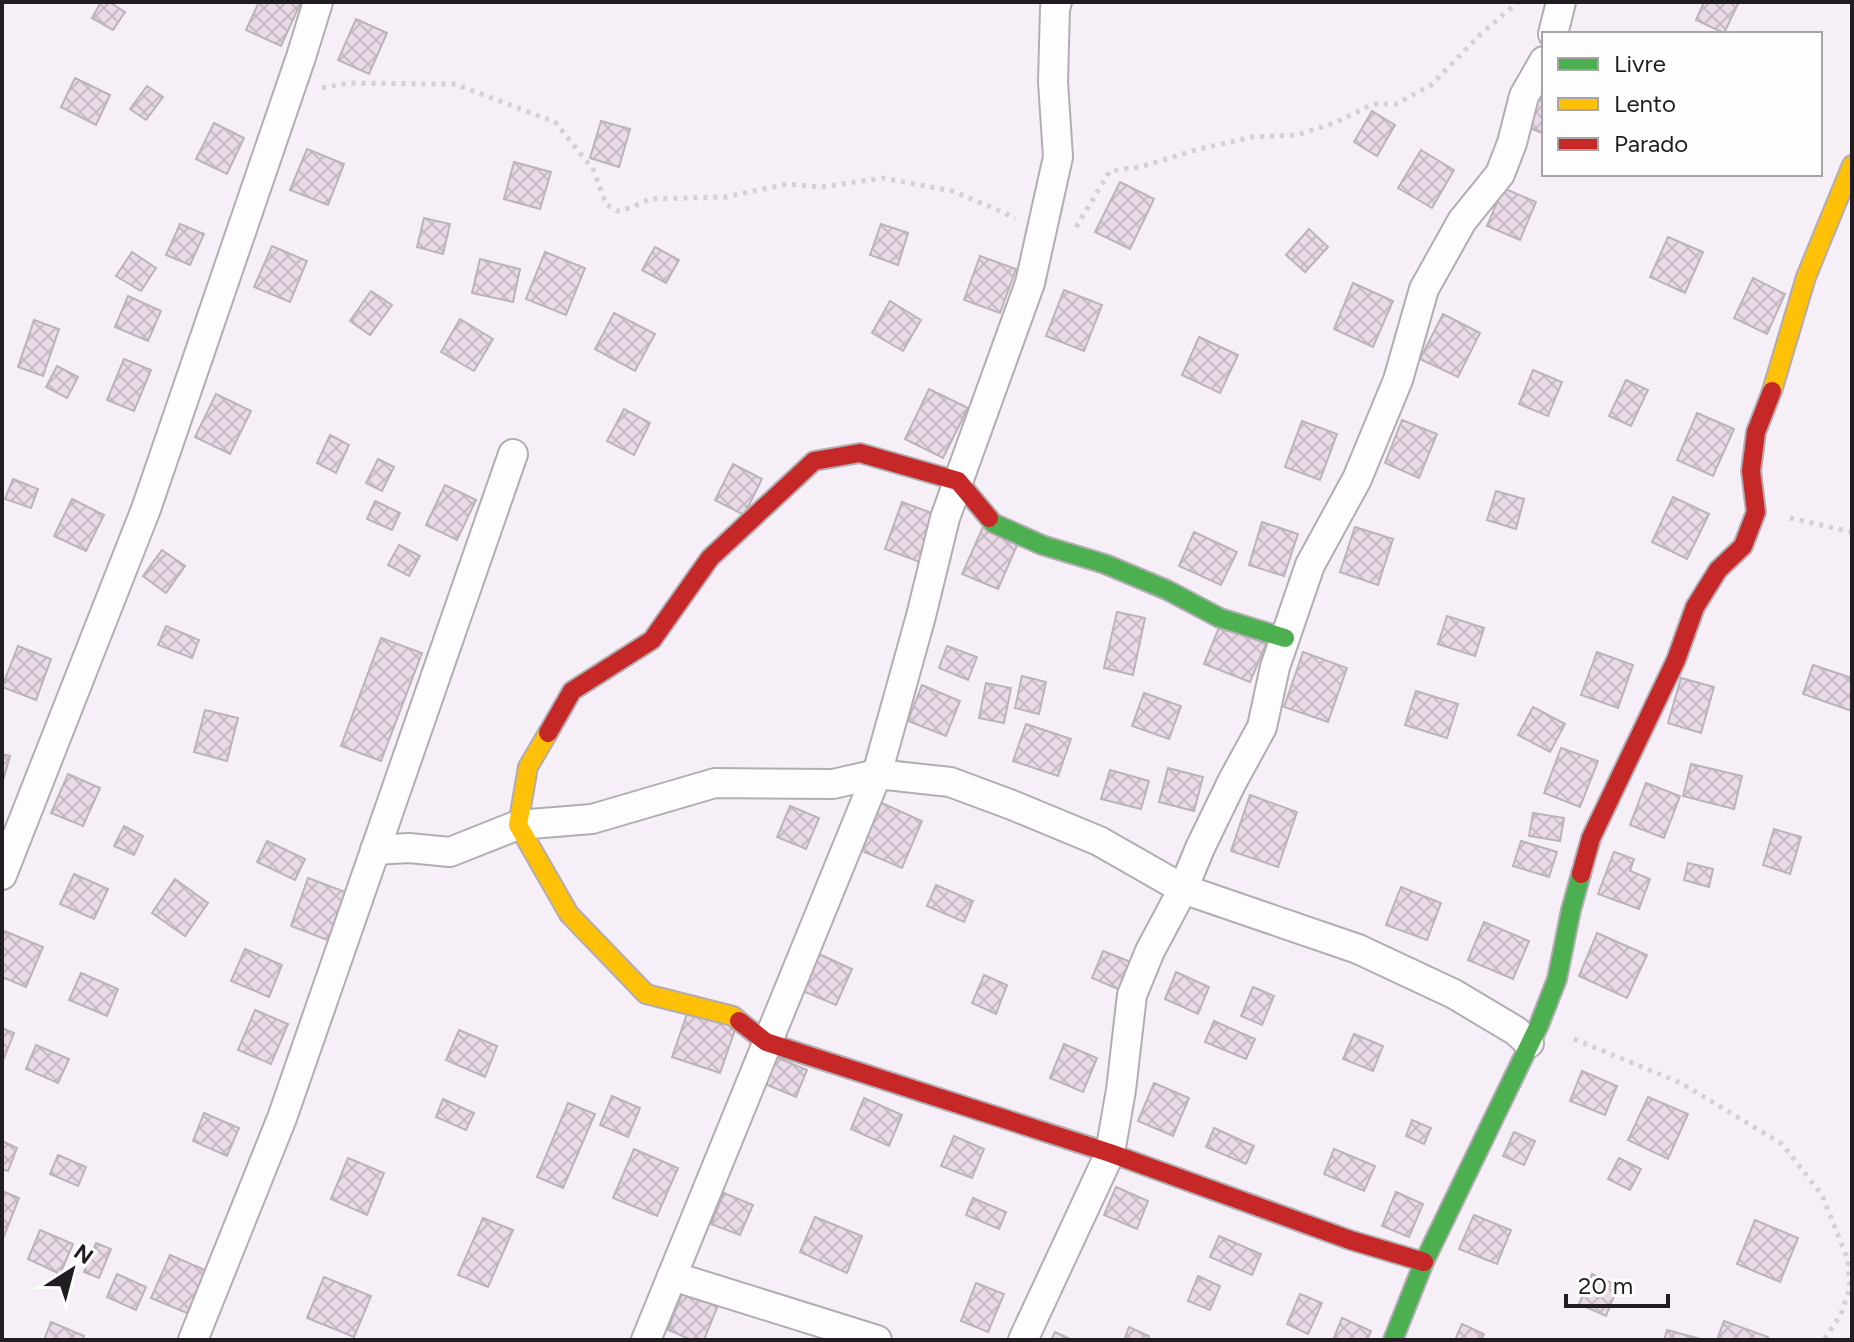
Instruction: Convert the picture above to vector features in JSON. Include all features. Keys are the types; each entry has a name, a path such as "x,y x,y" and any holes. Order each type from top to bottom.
{"street":[{"path":"2,875 146,509 318,2"},
{"path":"646,1340 877,774 945,518 1030,283 1058,157 1053,82 1057,2"},
{"path":"1554,32 1561,2"},
{"path":"1023,1340 1110,1153 1132,995 1206,835 1262,727 1275,667 1310,565 1357,479 1398,380 1424,289 1462,221 1500,174 1524,96 1542,64"},
{"path":"1393,1340 1424,1262 1534,1034 1557,979 1571,910 1591,838 1676,660 1695,607 1718,570 1743,546 1756,512 1751,471 1756,432 1775,382 1806,277 1852,165"},
{"path":"1285,638 1220,618 1167,590 1105,564 1042,545 993,523 958,481 860,453 814,461 710,558 652,640 572,691 528,767 518,825 569,914 646,994 733,1016 766,1042 1110,1153 1350,1240 1424,1262"},
{"path":"193,1340 282,1118 513,454"},
{"path":"375,850 409,848 450,852 518,825 592,819 715,783 833,784 877,774 950,782 1099,841 1183,889 1358,949 1454,994 1516,1031 1534,1034"},
{"path":"672,1276 877,1340"}],"path":[{"path":"288,95 348,83 455,84 555,122 593,169 606,204 617,211 650,199 726,197 787,184 821,187 883,178 952,191 1003,212 1061,243 1077,226 1110,171 1140,167 1252,137 1297,135 1337,122 1373,104 1396,104 1431,85 1518,2"},
{"path":"1756,512 1852,532"},
{"path":"1534,1034 1681,1083 1782,1144 1822,1195 1848,1260 1850,1288 1841,1314 1824,1340"}],"building":[{"path":"101,2 109,2 125,12 113,30 92,18"},
{"path":"259,2 301,2 281,46 246,30"},
{"path":"1704,2 1739,2 1724,32 1696,20"},
{"path":"356,19 387,33 369,74 338,60"},
{"path":"75,78 110,95 96,125 61,107"},
{"path":"1542,82 1542,133 1523,125"},
{"path":"147,86 163,97 146,120 130,109"},
{"path":"1372,111 1395,125 1377,156 1354,142"},
{"path":"601,121 630,129 619,167 590,158"},
{"path":"214,123 244,138 227,174 196,159"},
{"path":"307,149 344,164 328,205 290,190"},
{"path":"1421,150 1454,170 1432,208 1398,188"},
{"path":"514,162 551,172 540,209 504,199"},
{"path":"1120,182 1154,199 1130,249 1095,232"},
{"path":"1503,188 1536,202 1520,240 1487,226"},
{"path":"424,218 450,224 443,254 417,247"},
{"path":"180,224 204,234 190,265 166,255"},
{"path":"881,224 908,233 898,265 870,255"},
{"path":"1309,229 1328,247 1305,272 1286,255"},
{"path":"1668,237 1703,252 1685,293 1650,277"},
{"path":"272,246 307,261 290,302 254,287"},
{"path":"655,247 679,260 666,283 642,270"},
{"path":"132,252 156,268 141,291 116,276"},
{"path":"545,252 585,268 566,315 526,299"},
{"path":"980,256 1016,269 1000,313 964,300"},
{"path":"480,259 520,269 513,302 472,293"},
{"path":"1753,278 1785,294 1767,334 1734,318"},
{"path":"1353,283 1393,301 1373,347 1334,329"},
{"path":"1064,290 1102,305 1084,351 1046,336"},
{"path":"371,291 392,305 370,335 350,321"},
{"path":"128,296 161,311 148,341 115,327"},
{"path":"890,301 921,320 903,351 872,333"},
{"path":"614,313 655,334 635,371 595,349"},
{"path":"1443,314 1480,333 1458,377 1420,359"},
{"path":"460,319 493,339 474,371 441,352"},
{"path":"34,320 59,329 43,376 18,367"},
{"path":"1199,337 1238,355 1220,393 1182,375"},
{"path":"124,359 151,370 134,411 107,400"},
{"path":"57,366 78,377 67,398 46,387"},
{"path":"1533,370 1562,382 1548,416 1519,404"},
{"path":"1626,380 1648,390 1631,426 1609,416"},
{"path":"929,389 968,408 943,458 905,439"},
{"path":"216,394 251,411 230,454 195,437"},
{"path":"624,409 650,423 634,455 607,441"},
{"path":"1697,413 1734,429 1713,476 1677,460"},
{"path":"1402,420 1437,434 1419,478 1385,463"},
{"path":"1302,421 1337,434 1320,480 1285,467"},
{"path":"330,435 349,445 336,473 317,463"},
{"path":"378,459 394,467 382,491 366,483"},
{"path":"733,464 762,479 744,515 715,500"},
{"path":"13,479 38,489 31,508 5,499"},
{"path":"445,485 476,500 457,540 426,525"},
{"path":"1496,491 1524,499 1516,529 1487,520"},
{"path":"1673,497 1709,514 1687,559 1652,542"},
{"path":"72,499 104,515 86,551 54,536"},
{"path":"375,501 400,513 392,530 367,519"},
{"path":"902,502 937,515 920,562 885,549"},
{"path":"1262,522 1298,534 1284,576 1249,565"},
{"path":"983,527 1018,543 998,589 962,574"},
{"path":"1355,527 1393,539 1378,585 1340,572"},
{"path":"1194,532 1237,552 1221,585 1179,566"},
{"path":"399,545 420,556 409,576 388,565"},
{"path":"162,550 185,566 166,593 143,576"},
{"path":"1117,612 1145,618 1133,675 1104,668"},
{"path":"1447,616 1484,628 1475,656 1438,644"},
{"path":"1220,625 1266,644 1250,682 1204,664"},
{"path":"166,626 199,640 192,658 158,645"},
{"path":"381,638 422,653 381,761 341,746"},
{"path":"18,646 51,659 36,700 2,687"},
{"path":"947,646 977,657 968,680 939,668"},
{"path":"1303,652 1347,668 1328,722 1284,707"},
{"path":"1597,652 1633,665 1618,708 1581,695"},
{"path":"1813,665 1852,678 1852,711 1803,694"},
{"path":"1022,676 1046,682 1039,714 1015,708"},
{"path":"1681,678 1714,687 1701,733 1668,723"},
{"path":"986,683 1011,688 1004,723 979,718"},
{"path":"922,685 960,701 946,736 908,721"},
{"path":"1416,691 1458,704 1447,738 1405,725"},
{"path":"1144,693 1181,706 1169,739 1132,726"},
{"path":"1533,707 1565,724 1550,752 1518,735"},
{"path":"205,710 238,718 227,761 194,752"},
{"path":"1026,724 1071,739 1058,776 1013,761"},
{"path":"1561,748 1598,761 1580,807 1544,793"},
{"path":"2,754 10,756 2,784"},
{"path":"1691,764 1742,776 1734,809 1683,796"},
{"path":"1168,768 1203,777 1194,811 1159,802"},
{"path":"1110,770 1149,781 1141,809 1101,799"},
{"path":"68,774 100,788 83,826 51,813"},
{"path":"1646,783 1680,796 1664,838 1630,825"},
{"path":"1250,795 1297,812 1278,867 1231,851"},
{"path":"875,800 922,821 902,868 855,848"},
{"path":"790,806 819,818 806,849 777,837"},
{"path":"1533,813 1564,818 1560,841 1529,836"},
{"path":"124,826 143,836 134,855 114,846"},
{"path":"1774,829 1801,837 1790,874 1763,865"},
{"path":"267,841 305,859 295,880 257,862"},
{"path":"1521,841 1557,852 1549,877 1513,866"},
{"path":"1614,852 1634,859 1630,871 1650,879 1639,909 1598,894"},
{"path":"1688,863 1713,869 1709,887 1684,880"},
{"path":"74,874 108,889 94,919 60,904"},
{"path":"308,878 348,893 330,941 291,926"},
{"path":"175,879 208,903 185,936 152,913"},
{"path":"936,885 973,901 964,922 927,906"},
{"path":"1401,887 1441,903 1427,940 1386,925"},
{"path":"1484,922 1529,941 1513,979 1468,960"},
{"path":"2,930 43,947 26,987 2,977"},
{"path":"1597,933 1647,955 1627,998 1579,976"},
{"path":"245,949 282,965 269,997 231,981"},
{"path":"1103,951 1131,962 1120,990 1092,978"},
{"path":"819,954 852,969 836,1005 803,991"},
{"path":"1176,972 1209,987 1198,1014 1165,999"},
{"path":"81,973 118,989 107,1016 69,1000"},
{"path":"984,975 1007,985 996,1014 972,1003"},
{"path":"1253,987 1274,996 1262,1025 1241,1016"},
{"path":"255,1010 288,1024 271,1064 238,1050"},
{"path":"688,1011 736,1027 720,1073 672,1057"},
{"path":"1214,1021 1255,1039 1246,1059 1205,1042"},
{"path":"2,1028 14,1033 2,1063"},
{"path":"459,1030 497,1046 485,1077 446,1060"},
{"path":"1354,1034 1383,1046 1373,1071 1343,1059"},
{"path":"1064,1044 1097,1058 1083,1092 1050,1078"},
{"path":"36,1045 69,1059 58,1083 26,1069"},
{"path":"776,1057 807,1070 796,1097 765,1084"},
{"path":"1582,1071 1617,1086 1605,1115 1570,1101"},
{"path":"1154,1083 1189,1098 1173,1136 1138,1121"},
{"path":"612,1096 640,1108 628,1137 600,1125"},
{"path":"1648,1097 1688,1114 1668,1159 1628,1140"},
{"path":"864,1098 902,1115 889,1146 851,1129"},
{"path":"443,1099 474,1113 466,1130 436,1117"},
{"path":"568,1103 595,1114 563,1188 537,1177"},
{"path":"204,1113 239,1128 227,1156 193,1141"},
{"path":"1412,1120 1431,1128 1424,1144 1406,1136"},
{"path":"1214,1128 1254,1146 1246,1164 1206,1147"},
{"path":"1514,1132 1535,1141 1524,1165 1503,1156"},
{"path":"954,1136 984,1149 972,1178 941,1166"},
{"path":"2,1141 17,1148 8,1171 2,1169"},
{"path":"634,1149 678,1168 657,1216 613,1198"},
{"path":"1334,1149 1375,1166 1364,1191 1324,1174"},
{"path":"58,1155 86,1167 78,1186 50,1174"},
{"path":"348,1158 384,1173 367,1215 331,1199"},
{"path":"1619,1158 1641,1169 1630,1190 1608,1179"},
{"path":"1116,1187 1148,1201 1137,1229 1104,1215"},
{"path":"2,1191 19,1198 4,1236 2,1235"},
{"path":"1396,1192 1423,1204 1409,1237 1382,1226"},
{"path":"724,1193 753,1205 740,1235 711,1224"},
{"path":"973,1198 1006,1212 999,1229 966,1215"},
{"path":"1474,1215 1511,1230 1497,1264 1459,1249"},
{"path":"815,1217 862,1236 847,1273 800,1252"},
{"path":"483,1218 513,1230 488,1287 458,1275"},
{"path":"1755,1220 1798,1238 1780,1282 1737,1264"},
{"path":"40,1230 73,1244 60,1274 28,1259"},
{"path":"1219,1236 1261,1254 1252,1275 1210,1257"},
{"path":"96,1243 111,1249 99,1278 84,1272"},
{"path":"170,1255 212,1273 194,1316 151,1298"},
{"path":"117,1274 146,1287 136,1310 107,1297"},
{"path":"1592,1274 1618,1286 1606,1316 1579,1304"},
{"path":"1198,1276 1220,1286 1210,1310 1188,1301"},
{"path":"324,1277 371,1296 354,1337 307,1318"},
{"path":"976,1283 1004,1294 988,1332 961,1321"},
{"path":"683,1291 718,1305 704,1340 692,1340 668,1330"},
{"path":"1300,1294 1322,1303 1308,1334 1287,1324"},
{"path":"1342,1318 1371,1331 1367,1340 1333,1340"},
{"path":"1724,1321 1768,1337 1767,1340 1717,1340"},
{"path":"51,1322 84,1336 82,1340 44,1340"},
{"path":"1462,1324 1484,1334 1481,1340 1455,1340"},
{"path":"1129,1327 1149,1336 1148,1340 1124,1340"},
{"path":"1667,1330 1701,1339 1664,1340"},
{"path":"1055,1332 1072,1340 1051,1340"}],"traffic: fast":[{"path":"989,518 993,523 1042,545 1105,564 1167,590 1220,618 1285,638"},
{"path":"1393,1340 1424,1262 1539,1025 1557,979 1581,874"}],"traffic: slow":[{"path":"1772,391 1806,277 1852,165"},
{"path":"548,733 528,767 518,825 569,914 646,994 733,1016 739,1021"}],"traffic: jam":[{"path":"1581,874 1591,838 1676,660 1695,607 1718,570 1743,546 1756,512 1751,471 1756,432 1772,391"},
{"path":"548,733 572,691 652,640 710,558 814,461 860,453 958,481 989,518"},
{"path":"739,1021 766,1042 1110,1153 1350,1240 1424,1262"}]}
